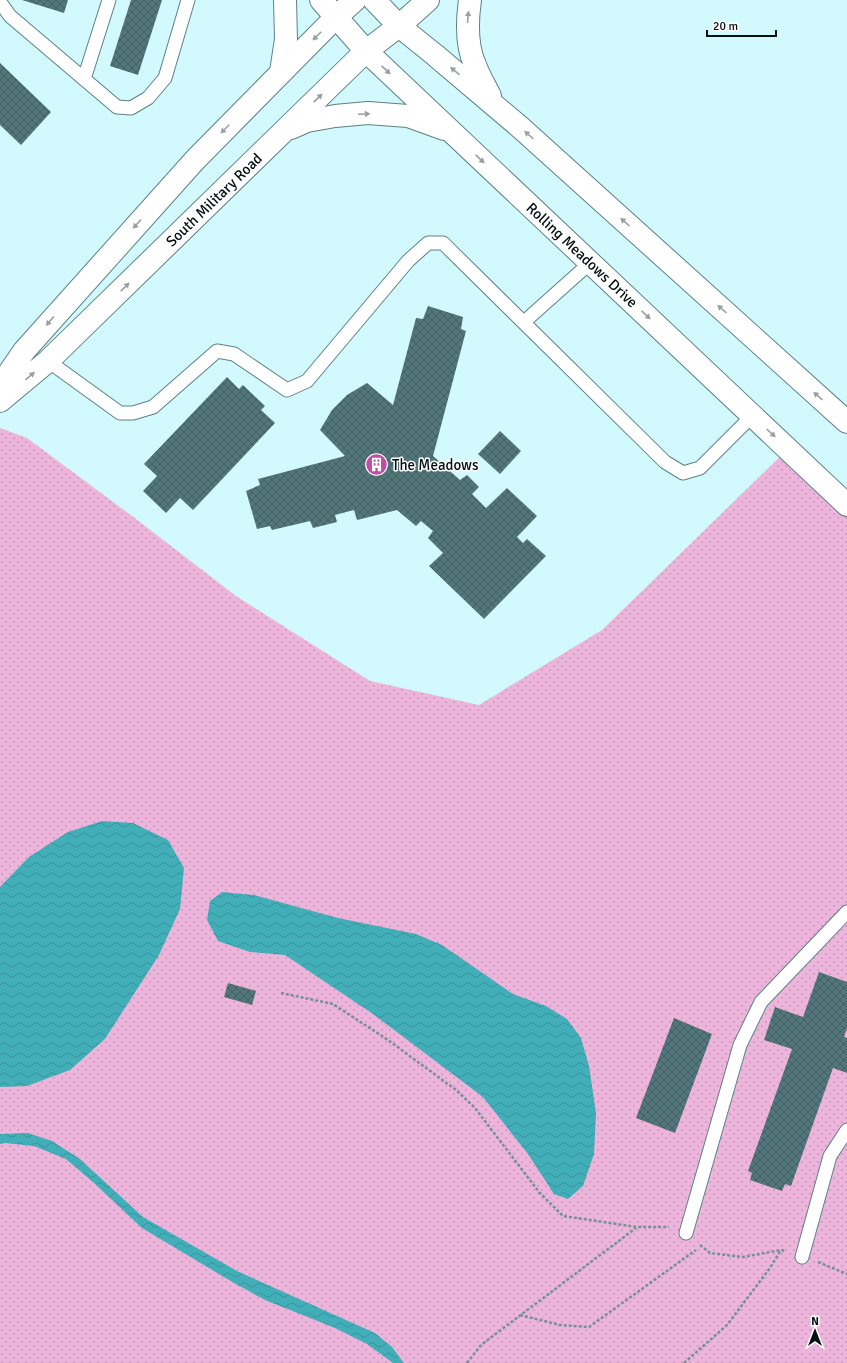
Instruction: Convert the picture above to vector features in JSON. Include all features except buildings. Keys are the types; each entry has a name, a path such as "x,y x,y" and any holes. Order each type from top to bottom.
{"main road":[{"path":"281,72 286,39 285,0"},
{"name":"Rolling Meadows Drive","path":"321,0 366,51 847,506"},
{"path":"0,386 24,351 195,160 281,72 355,0"},
{"path":"374,0 399,26 495,106 847,422"},
{"name":"South Military Road","path":"0,401 48,361 366,51 399,26 428,0"},
{"path":"470,0 468,27 474,64 495,106"},
{"path":"286,130 307,121 335,116 368,113 408,116 450,131"}],"lane":[{"path":"84,79 109,0"},
{"path":"0,2 10,16 117,107 131,108 148,98 165,78 188,0"},
{"path":"48,361 120,413 133,413 153,407 217,351 234,354 287,390 307,381 408,261 428,243 443,243 666,462 683,473 700,468 752,416"},
{"path":"524,322 590,263"},
{"path":"686,1233 740,1045 761,1002 847,912"},
{"path":"802,1257 830,1156 847,1130"}],"path":[{"path":"281,993 333,1004 388,1040 456,1090 474,1108 539,1192 563,1216 637,1227 678,1227 710,1253 743,1257 781,1250 838,1269 847,1274"},
{"path":"467,1363 481,1345 637,1227"},
{"path":"520,1315 560,1324 589,1327 701,1246"},
{"path":"684,1363 727,1325 770,1268 781,1250"}],"shaded area":[{"path":"0,428 27,438 236,596 370,681 479,705 602,630 788,449 847,505 847,1363 0,1363"}],"water":[{"path":"102,821 133,823 168,840 184,868 180,909 159,955 105,1039 70,1070 27,1086 0,1087 0,887 29,857 68,832"},
{"path":"222,892 254,895 338,918 416,934 442,945 513,994 546,1006 567,1019 581,1038 589,1066 596,1113 594,1154 583,1186 568,1199 554,1194 528,1154 483,1097 373,1014 285,955 250,952 218,941 207,920 210,901"},
{"path":"28,1133 52,1141 80,1159 143,1217 237,1271 375,1333 392,1347 404,1363 393,1363 367,1344 335,1328 265,1300 142,1228 66,1159 34,1146 5,1143 0,1144 0,1134"}],"place":[{"name":"The Meadows","path":"377,465"}]}
